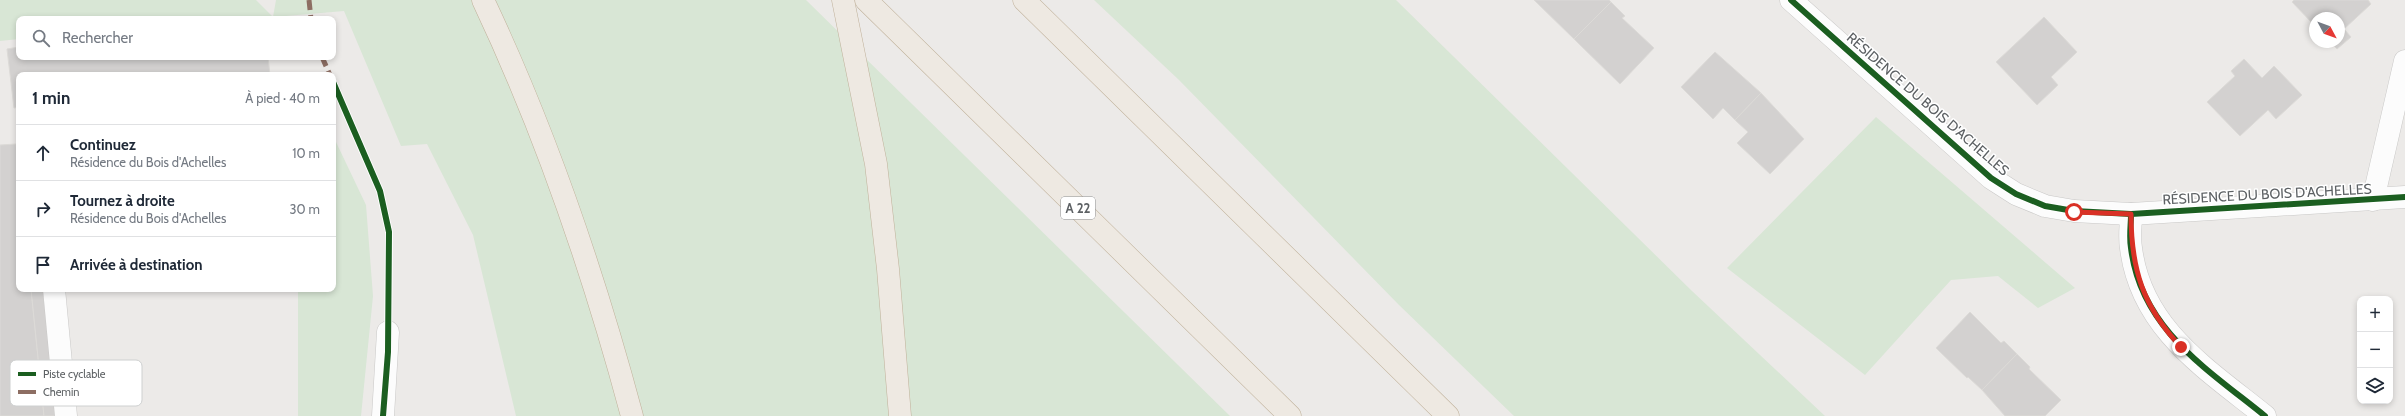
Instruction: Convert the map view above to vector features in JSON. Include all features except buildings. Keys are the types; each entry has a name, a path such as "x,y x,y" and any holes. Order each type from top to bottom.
{"highway":[{"path":"483,0 535,118 567,206 598,298 632,416"},
{"path":"842,0 876,164 900,416"},
{"name":"A 22","path":"866,0 1290,416"},
{"path":"1024,0 1448,416"}],"street":[{"name":"RÉSIDENCE DU BOIS D'ACHELLES","path":"1791,0 1991,178 2016,194 2052,208 2074,212 2131,214 2405,197"},
{"path":"2373,200 2405,61"},
{"path":"2131,214 2131,246 2134,267 2149,303 2164,329 2202,366 2266,416"},
{"path":"54,292 61,360"},
{"path":"383,416 388,332"},
{"path":"65,406 66,416"}],"green space":[{"path":"0,0 256,0 272,16 16,16 16,39 0,41"},
{"path":"276,0 806,0 1230,416 516,416 473,235 427,144 401,146 344,11 273,16"},
{"path":"1094,0 1396,0 1692,291 1825,416 1514,416 1399,305 1179,80"},
{"path":"1876,117 2075,288 2038,308 1998,276 1951,280 1865,375 1727,268"},
{"path":"336,142 366,205 373,296 361,416 298,416 298,292 336,292"}],"marked path":[{"path":"309,0 311,16"},
{"path":"323,60 329,72"}],"cycle path":[{"path":"1791,0 1991,178 2016,194 2045,206 2074,211 2131,214 2405,197"},
{"path":"336,89 380,191 389,232 388,352 383,416"},
{"path":"2131,214 2130,244 2137,277 2148,302 2162,324 2180,345 2200,364 2265,416"}],"route":[{"path":"2074,212 2131,214 2131,246 2134,267 2149,303 2164,329 2181,347"}]}
